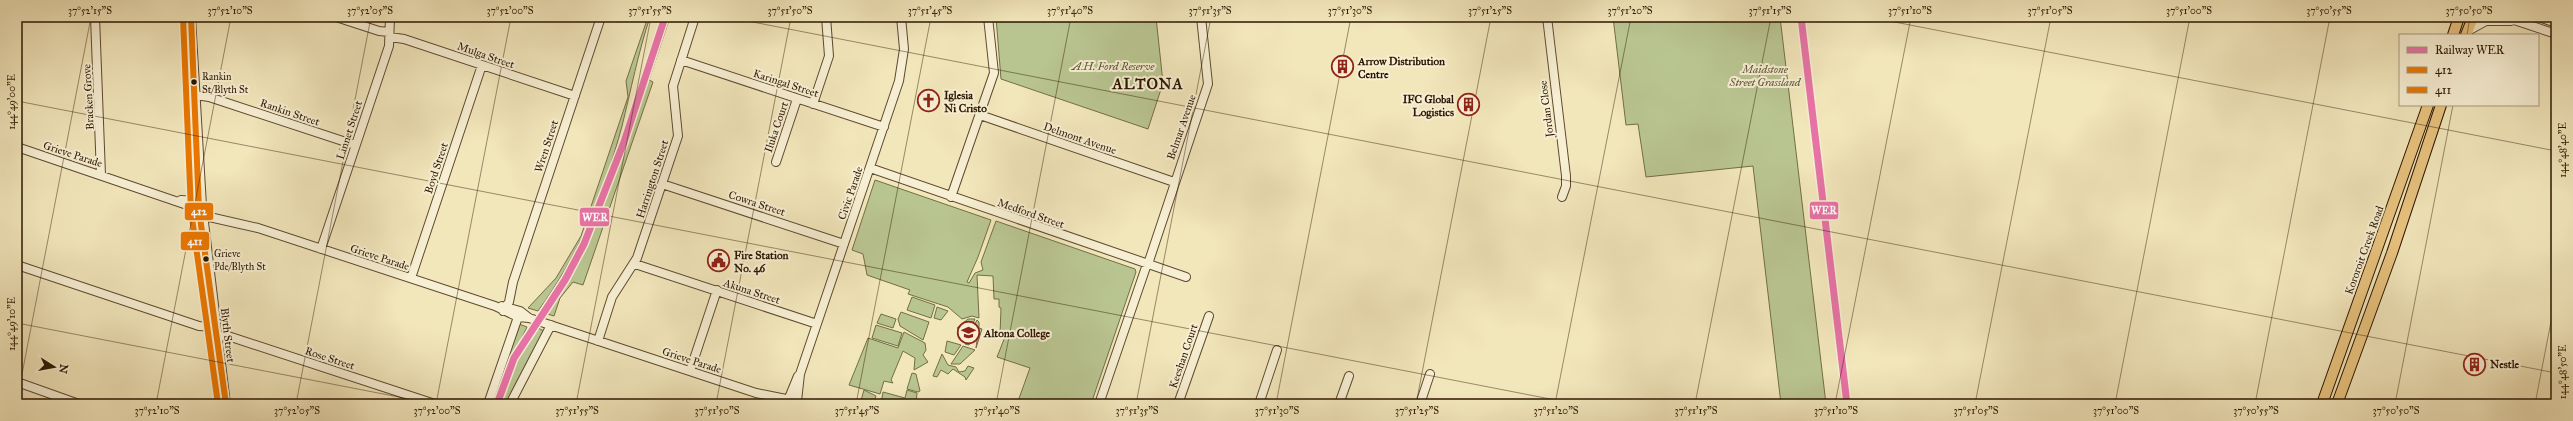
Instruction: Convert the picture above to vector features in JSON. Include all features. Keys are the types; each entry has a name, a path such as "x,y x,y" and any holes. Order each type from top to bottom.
{"main road":[{"path":"2449,34 2452,17"},
{"path":"2453,34 2459,17"},
{"path":"2467,33 2473,17"},
{"name":"Kororoit Creek Road","path":"2322,404 2428,106"},
{"path":"2339,401 2392,253 2441,106"}],"street":[{"name":"Bracken Grove","path":"95,17 101,175"},
{"name":"Blyth Street","path":"191,17 201,208 226,404"},
{"name":"Mulga Street","path":"336,17 575,96"},
{"name":"Linnet Street","path":"321,249 388,46 390,17"},
{"name":"Wren Street","path":"502,308 513,282 601,17"},
{"name":"Harrington Street","path":"598,341 614,294 635,264 679,132 672,91 695,17"},
{"path":"813,104 829,56 826,17"},
{"name":"Civic Parade","path":"793,402 800,374 884,127 903,66 901,17"},
{"path":"951,197 994,73 988,17"},
{"name":"Belmar Avenue","path":"1098,404 1208,84 1200,17"},
{"name":"Jordan Close","path":"1547,17 1566,176 1565,192 1562,197"},
{"path":"2505,17 2556,34"},
{"path":"2538,17 2556,22"},
{"path":"2467,33 2486,21 2514,21"},
{"name":"Karingal Street","path":"681,60 884,127"},
{"name":"Boyd Street","path":"411,278 482,65"},
{"name":"Rankin Street","path":"195,95 209,96 355,146"},
{"name":"Iluka Court","path":"776,162 797,98"},
{"name":"Delmont Avenue","path":"980,115 1174,182"},
{"name":"Grieve Parade","path":"17,147 166,198 207,210 220,212 258,228 756,393 793,402"},
{"name":"Medford Street","path":"870,168 1186,277"},
{"name":"Cowra Street","path":"662,184 844,244"},
{"name":"Akuna Street","path":"635,264 817,324"},
{"path":"17,265 199,326 216,327"},
{"path":"690,371 717,290"},
{"path":"488,404 519,314"},
{"name":"Keeshan Court","path":"1178,404 1209,316"},
{"path":"510,404 551,325"},
{"name":"Rose Street","path":"217,336 236,338 435,404"},
{"path":"1259,404 1277,350"},
{"path":"1420,404 1430,374"},
{"path":"1340,404 1349,376"},
{"path":"17,382 27,387"},
{"path":"17,385 79,404"},
{"name":"Grieve Parade","path":"756,393 778,404"}],"green space":[{"path":"648,17 650,17 638,58 615,151 589,223 566,268 538,311 528,308 556,278 581,236 628,97 626,81"},
{"path":"668,17 670,17 649,80 653,82 583,285 573,282 560,298 554,316 544,313 574,269 594,229"},
{"name":"A.H. Ford Reserve","path":"996,17 1156,17 1163,83 1148,129 1001,79"},
{"name":"Maidstone Street Grassland","path":"1613,17 1780,17 1826,404 1781,404 1753,166 1646,177 1638,124 1626,125"},
{"path":"875,180 991,220 978,257 967,282 969,283 975,273 983,270 981,262 996,221 1135,269 1136,272 1091,404 1017,404 1030,368 997,357 1005,337 1000,335 1001,308 999,307 999,299 994,299 993,276 977,275 979,318 972,316 962,319 948,307 908,294 910,290 867,275 863,254 852,250"},
{"path":"912,297 935,305 931,318 907,310"},
{"path":"937,307 948,311 941,320 934,318"},
{"path":"901,312 929,322 923,340 900,326 898,319"},
{"path":"881,314 896,319 893,328 877,323"},
{"path":"968,319 975,319 969,332 965,329 962,332 957,328"},
{"path":"977,320 979,322 979,328 982,329 976,348 977,340 973,337 969,345 965,344"},
{"path":"519,324 527,327 491,404"},
{"path":"876,325 902,333 898,346 872,338"},
{"path":"536,327 544,331 508,404 500,404 516,360"},
{"path":"904,332 925,343 926,350 923,355 928,362 914,370 915,358 903,351 891,380 893,383 884,381 880,394 849,385 868,338 898,348"},
{"path":"947,341 961,345 954,355 945,352"},
{"path":"963,346 975,350 960,364 951,364"},
{"path":"942,354 948,365 956,367 959,372 965,371 968,366 974,368 966,380 965,377 953,369 948,374 941,370 937,377 933,376"},
{"path":"912,373 916,374 920,391 918,392 907,389"},
{"path":"864,390 876,396 873,404 860,404"},
{"path":"907,390 917,393 916,404 881,404 883,392 905,398"}],"rail line":[{"name":"WER","path":"497,404 514,358 565,280 584,244 624,142 665,17"},
{"name":"WER","path":"1801,17 1847,404"}],"transit line":[{"name":"411","path":"183,17 191,211 218,404"},
{"name":"412","path":"191,17 199,210 226,404"}],"place":[{"name":"Arrow Distribution Centre","path":"1342,67"},
{"name":"Rankin St/Blyth St","path":"194,82"},
{"name":"Iglesia Ni Cristo","path":"929,101"},
{"name":"IFC Global Logistics","path":"1469,105"},
{"name":"Grieve Pde/Blyth St","path":"206,259"},
{"name":"Fire Station No. 46","path":"719,261"},
{"name":"Altona College","path":"969,333"},
{"name":"Nestle","path":"2474,364"}],"district":[{"name":"ALTONA","path":"1148,84"}]}
